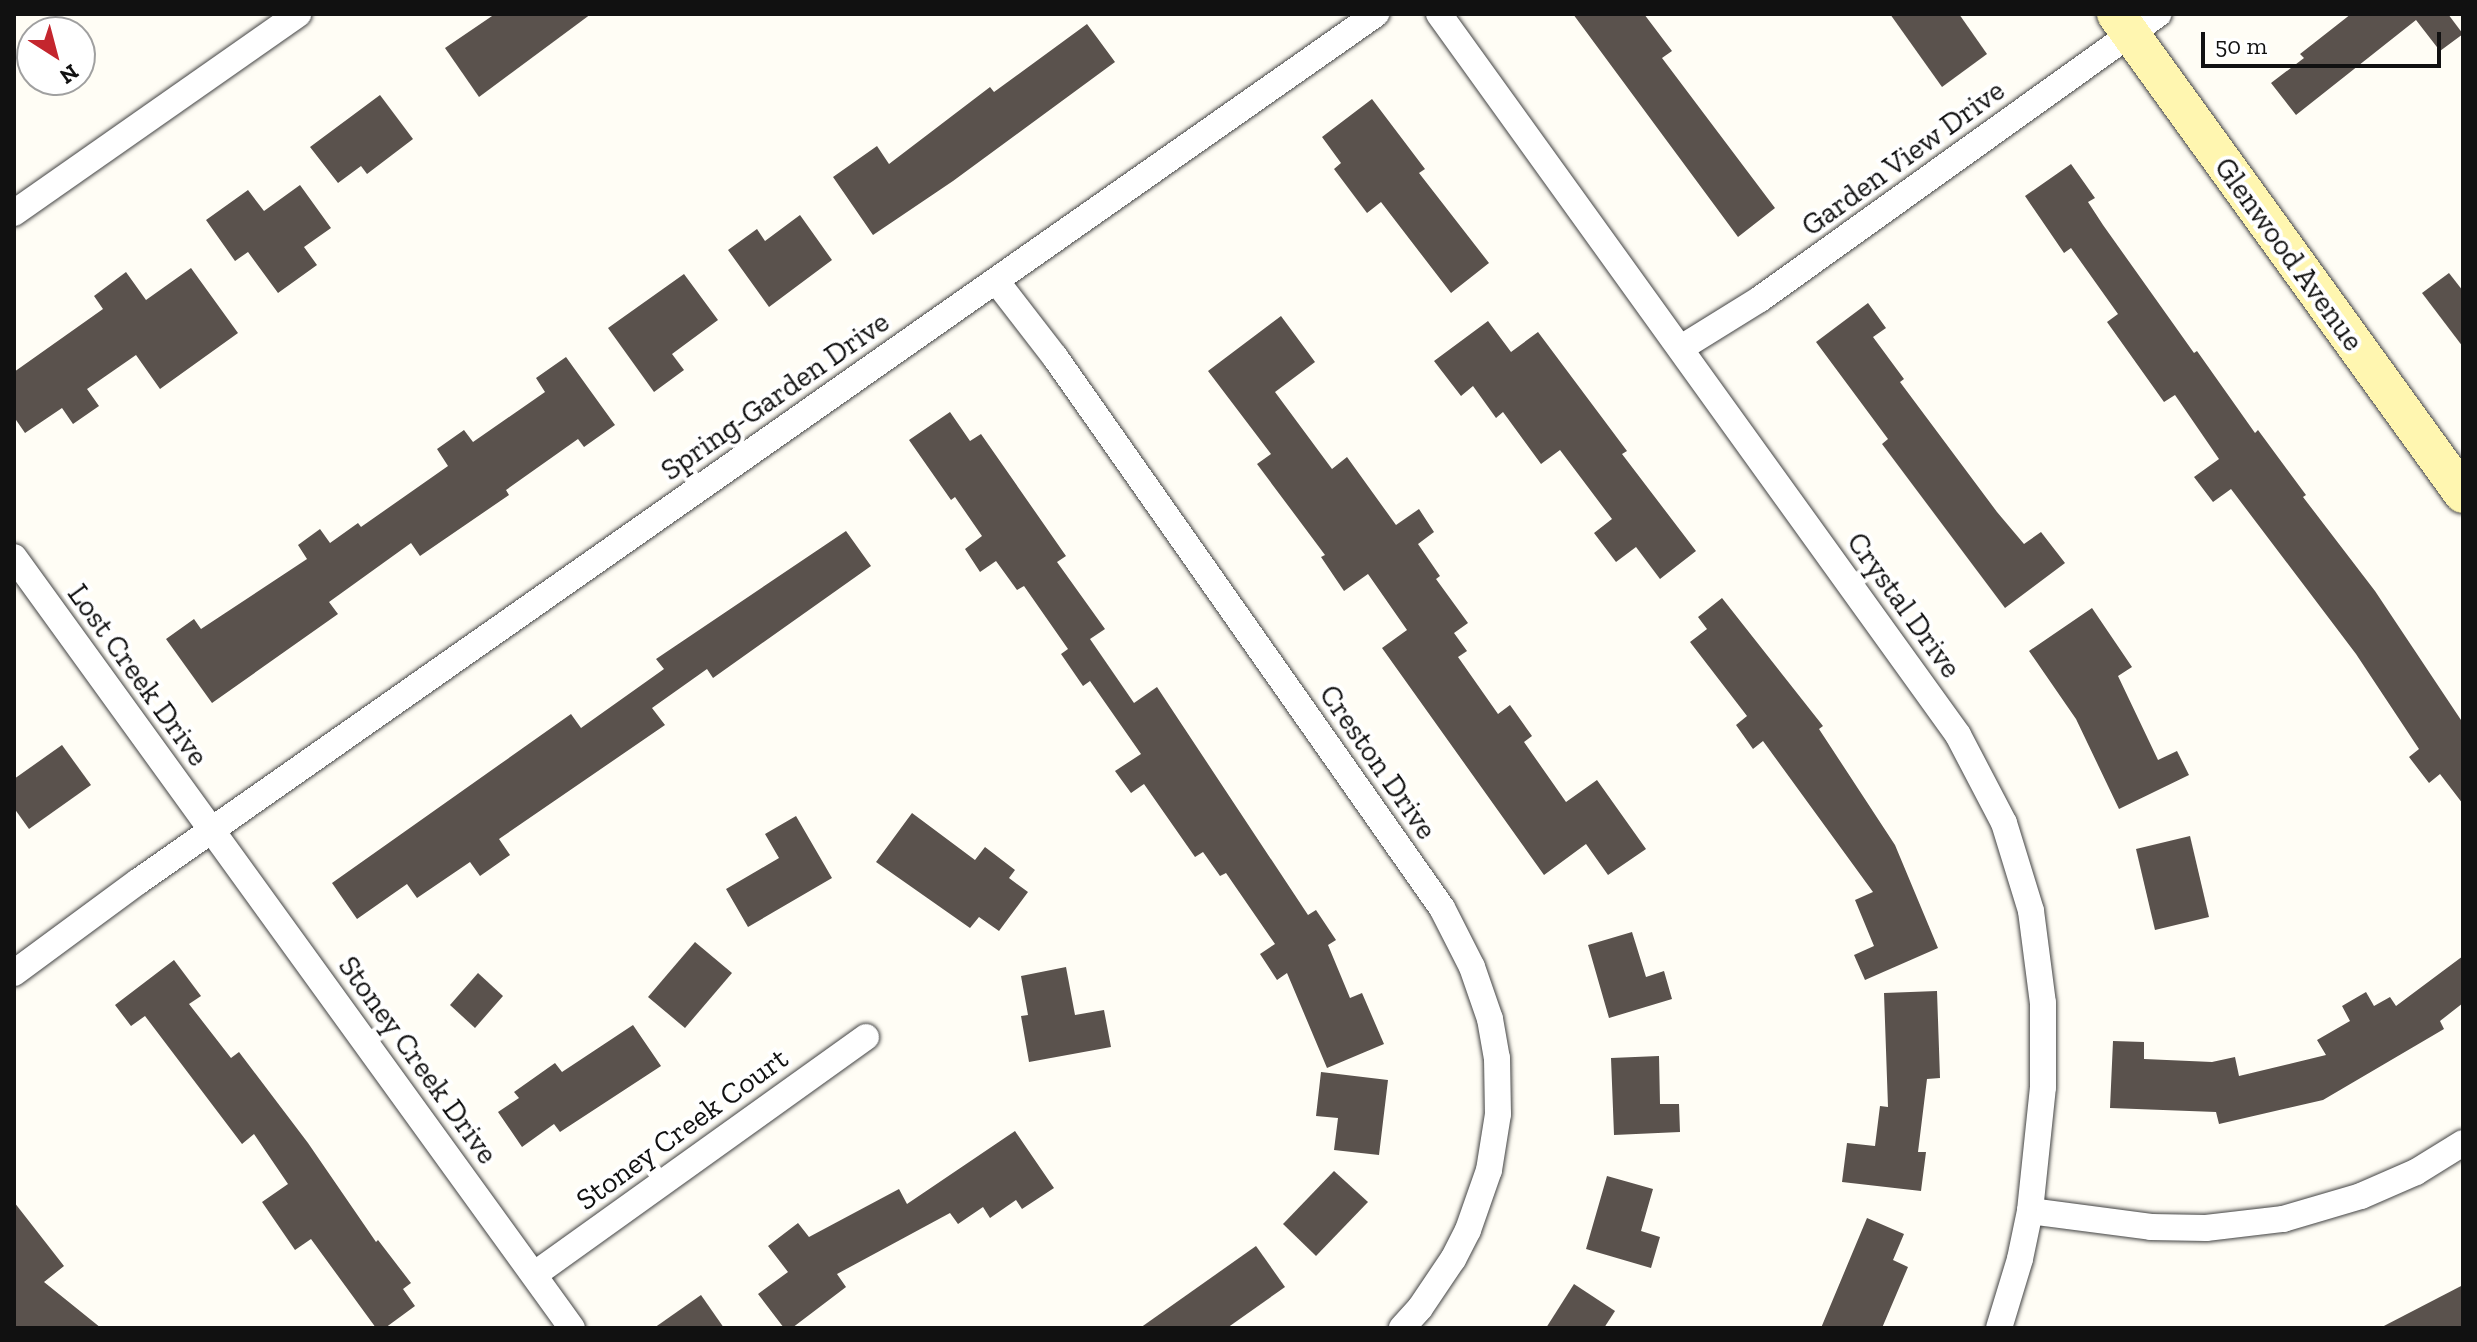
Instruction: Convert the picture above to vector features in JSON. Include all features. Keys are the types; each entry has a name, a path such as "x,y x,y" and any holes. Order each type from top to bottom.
{"street":[{"path":"14,213 298,14"},
{"name":"Spring-Garden Drive","path":"14,973 210,831 1376,14"},
{"name":"Crystal Drive","path":"1439,14 1958,735 2004,823 2031,911 2043,1003 2043,1087 2030,1211 2012,1290 1999,1328"},
{"name":"Garden View Drive","path":"1681,348 1760,299 2135,21"},
{"name":"Glenwood Avenue","path":"2135,21 2460,483"},
{"name":"Creston Drive","path":"997,282 1055,357 1442,908 1472,967 1490,1019 1497,1058 1498,1114 1489,1170 1468,1230 1453,1259 1420,1308 1402,1328"},
{"name":"Lost Creek Drive","path":"14,557 210,831"},
{"name":"Stoney Creek Drive","path":"210,831 572,1328"},
{"name":"Stoney Creek Court","path":"535,1274 866,1037"},
{"path":"2030,1211 2151,1227 2206,1228 2283,1219 2361,1196 2416,1172 2463,1143"}],"building":[{"path":"495,14 591,14 479,97 445,48"},
{"path":"1573,14 1644,14 1672,51 1662,58 1775,208 1738,237"},
{"path":"1890,14 1959,14 1987,54 1942,87"},
{"path":"2351,14 2448,14 2463,34 2440,51 2416,20 2296,115 2271,83 2304,58 2300,54"},
{"path":"1087,24 1115,62 953,181 873,235 833,177 877,146 889,164 990,87 994,92"},
{"path":"380,95 413,139 367,174 361,166 338,183 310,147"},
{"path":"1372,99 1425,169 1419,173 1489,263 1451,293 1381,202 1367,213 1334,169 1341,163 1322,137"},
{"path":"2071,164 2095,198 2088,202 2103,225 2194,353 2197,351 2255,433 2258,430 2306,495 2303,497 2375,591 2463,723 2463,804 2440,774 2429,783 2409,757 2419,749 2356,654 2231,489 2213,502 2194,477 2219,459 2175,395 2164,402 2107,322 2118,314 2071,248 2064,253 2025,196"},
{"path":"300,185 331,228 304,247 317,265 278,293 248,252 235,261 206,220 248,190 264,211"},
{"path":"800,215 832,260 769,307 728,250 757,229 765,241"},
{"path":"191,268 238,333 160,389 136,355 87,389 99,406 73,424 62,408 25,433 14,417 14,372 103,309 94,296 126,272 146,300"},
{"path":"2449,273 2463,291 2463,347 2422,293"},
{"path":"684,274 718,320 672,354 684,370 654,392 608,328"},
{"path":"1868,303 1886,328 1873,337 1904,379 1900,382 1997,512 2024,544 2041,532 2065,563 2005,608 1882,444 1888,439 1816,342"},
{"path":"1281,316 1315,362 1275,392 1332,469 1347,457 1396,525 1419,509 1434,532 1418,544 1440,576 1436,579 1468,623 1454,633 1467,651 1458,657 1498,714 1510,705 1532,736 1524,742 1566,802 1597,780 1646,849 1608,875 1586,844 1544,875 1382,648 1407,630 1368,574 1344,591 1321,557 1325,555 1257,464 1271,454 1208,371"},
{"path":"1488,321 1511,352 1538,332 1627,451 1622,454 1696,551 1660,579 1636,547 1616,562 1594,533 1612,519 1560,450 1541,464 1503,412 1496,418 1473,386 1461,396 1434,361"},
{"path":"566,357 615,425 584,447 578,439 506,490 509,495 420,556 411,543 329,602 338,614 212,703 166,639 194,619 201,629 307,559 298,545 320,529 330,543 358,523 361,527 448,466 437,449 464,430 473,442 545,392 536,378"},
{"path":"950,412 970,441 981,434 1066,556 1057,562 1105,629 1090,639 1134,703 1157,687 1308,915 1316,910 1336,940 1328,945 1350,998 1362,993 1384,1044 1327,1068 1287,973 1277,980 1260,954 1275,944 1226,873 1220,876 1203,852 1195,857 1144,784 1131,793 1115,771 1141,754 1090,681 1083,686 1061,654 1068,649 1024,586 1017,590 996,561 980,572 965,549 982,536 955,497 951,500 909,440"},
{"path":"846,531 871,566 713,678 707,669 652,708 665,725 499,839 510,855 480,876 470,862 417,898 407,884 357,919 332,883 571,714 581,728 664,669 656,659"},
{"path":"1722,598 1823,726 1819,729 1895,845 1938,948 1865,980 1854,955 1874,946 1855,900 1873,892 1763,741 1753,749 1736,725 1747,716 1690,642 1707,629 1698,617"},
{"path":"2092,608 2132,667 2118,676 2158,760 2177,751 2189,775 2119,809 2076,719 2029,651"},
{"path":"62,745 91,785 29,829 14,808 14,779"},
{"path":"912,813 975,860 985,847 1015,870 1009,878 1028,892 999,931 979,917 970,928 876,862"},
{"path":"796,816 832,878 748,927 726,889 779,858 765,834"},
{"path":"2190,836 2209,917 2155,930 2136,849"},
{"path":"1632,932 1646,977 1664,971 1672,999 1609,1018 1588,945"},
{"path":"695,942 732,973 685,1028 648,997"},
{"path":"2463,956 2463,1003 2440,1021 2444,1029 2323,1100 2219,1124 2216,1112 2110,1108 2113,1041 2144,1042 2144,1059 2212,1062 2235,1057 2239,1076 2326,1055 2317,1040 2350,1021 2342,1006 2366,992 2374,1006 2390,997 2396,1006"},
{"path":"174,960 201,996 189,1004 231,1058 239,1052 308,1143 376,1242 378,1240 411,1283 403,1289 415,1306 385,1328 376,1328 311,1239 295,1250 262,1202 288,1184 254,1134 242,1144 145,1016 131,1026 115,1005"},
{"path":"1066,967 1075,1015 1104,1010 1111,1047 1029,1062 1021,1016 1028,1015 1021,976"},
{"path":"478,973 503,996 475,1028 450,1005"},
{"path":"1937,991 1940,1078 1927,1079 1918,1152 1926,1152 1921,1191 1842,1182 1847,1143 1875,1146 1880,1106 1888,1107 1884,993"},
{"path":"633,1025 661,1066 560,1132 554,1124 522,1147 498,1112 519,1098 514,1092 555,1063 562,1072"},
{"path":"1659,1056 1660,1104 1679,1104 1680,1132 1614,1135 1611,1058"},
{"path":"1321,1072 1388,1080 1379,1155 1334,1150 1338,1118 1316,1116"},
{"path":"1015,1131 1054,1188 1022,1209 1016,1200 990,1218 983,1207 958,1224 950,1213 837,1274 846,1287 792,1328 784,1328 758,1294 788,1272 768,1246 798,1223 809,1237 899,1189 907,1204"},
{"path":"1334,1171 1368,1202 1316,1256 1283,1224"},
{"path":"1607,1176 1653,1189 1641,1231 1660,1237 1651,1268 1586,1249"},
{"path":"14,1202 64,1266 44,1282 101,1328 14,1328"},
{"path":"1867,1218 1904,1234 1893,1260 1908,1267 1882,1328 1821,1328"},
{"path":"1256,1246 1285,1287 1227,1328 1140,1328"},
{"path":"1574,1284 1615,1311 1604,1328 1546,1328"},
{"path":"2463,1285 2463,1328 2380,1328"},
{"path":"701,1295 724,1328 654,1328"}]}
